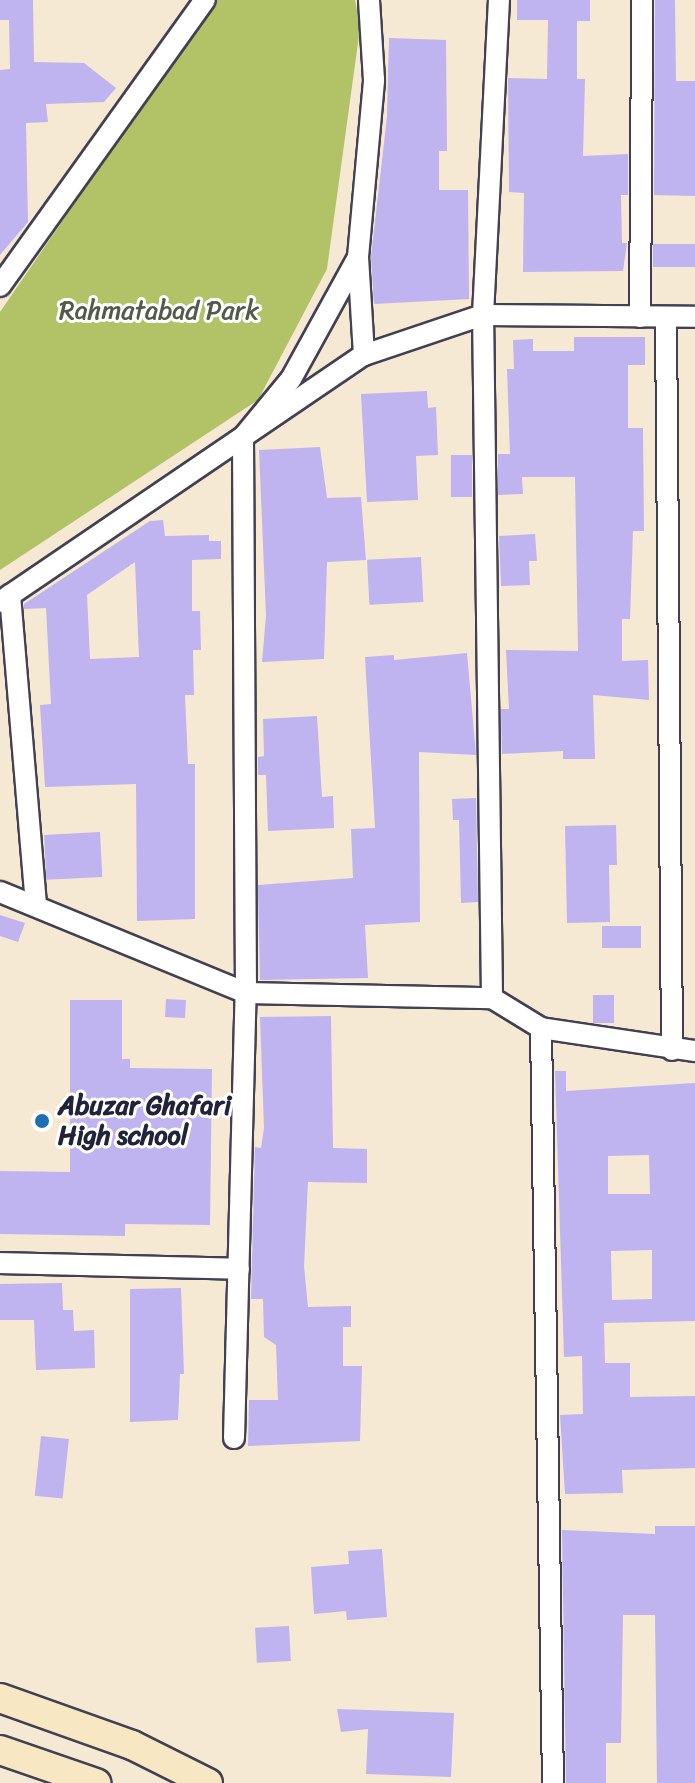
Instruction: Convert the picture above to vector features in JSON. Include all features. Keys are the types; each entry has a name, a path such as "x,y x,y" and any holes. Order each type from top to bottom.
{"main road":[{"path":"0,1698 132,1745 208,1783"},
{"path":"0,1750 96,1783"}],"street":[{"path":"0,286 205,0"},
{"path":"364,355 358,257 374,80 369,0"},
{"path":"492,998 483,315 499,0"},
{"path":"640,317 642,0"},
{"path":"234,1438 246,993 243,437 291,379 358,257"},
{"path":"36,904 5,598 364,355 483,315 695,317"},
{"path":"666,317 672,1050"},
{"path":"0,892 36,904 246,993 492,998 541,1028 672,1050 695,1051"},
{"path":"541,1028 553,1783"},
{"path":"0,1263 239,1269"}],"green space":[{"name":"Rahmatabad Park","path":"214,0 355,0 360,28 327,269 258,400 0,570 0,312"}],"building":[{"path":"0,0 33,0 34,62 84,63 116,88 104,102 46,104 48,122 26,123 28,222 0,255 0,70 10,69 9,20 0,20"},
{"path":"517,0 590,0 590,21 577,21 577,79 585,79 583,156 628,154 628,195 621,195 622,243 627,243 623,271 523,272 524,193 509,192 508,78 547,79 548,20 517,20"},
{"path":"655,0 675,0 676,81 695,81 695,196 654,195"},
{"path":"389,38 446,40 447,151 439,151 439,190 468,190 469,299 374,304 371,257 387,116"},
{"path":"653,244 695,244 695,267 653,267"},
{"path":"574,337 645,337 645,365 628,365 628,428 643,428 644,531 633,531 630,619 622,619 622,661 648,660 649,700 593,695 595,759 563,759 563,751 502,754 501,709 509,709 506,650 578,651 575,477 522,477 523,494 498,495 498,454 510,454 507,369 514,369 513,340 533,339 533,351 574,351"},
{"path":"427,391 428,408 436,407 438,455 416,456 418,500 367,502 361,394"},
{"path":"320,447 327,498 361,497 366,560 327,562 324,659 262,662 266,616 259,450"},
{"path":"451,455 472,455 472,497 451,497"},
{"path":"163,520 165,536 209,535 209,541 221,541 221,559 192,560 192,611 200,611 201,650 193,650 194,695 185,695 188,764 195,764 195,919 137,921 136,784 45,787 40,705 51,704 46,608 24,609 24,604 150,521","holes":["135,562 139,657 90,659 87,595"]},
{"path":"535,534 537,561 529,561 530,585 501,586 499,536"},
{"path":"421,557 423,602 369,605 367,560"},
{"path":"467,653 476,755 419,752 420,922 365,925 368,978 260,980 258,885 353,878 351,829 375,828 365,657 394,655 394,660"},
{"path":"317,716 322,797 333,796 334,828 268,831 266,775 258,775 258,757 264,756 263,719"},
{"path":"476,798 478,902 461,903 459,820 453,820 452,799"},
{"path":"616,825 617,865 609,865 610,922 567,923 565,826"},
{"path":"100,832 102,877 46,880 44,835"},
{"path":"0,915 25,923 18,942 0,936"},
{"path":"602,926 641,926 641,948 602,948"},
{"path":"593,995 614,995 614,1023 593,1023"},
{"path":"166,999 186,1000 185,1018 165,1017"},
{"path":"70,1000 122,1000 122,1059 130,1059 130,1068 212,1069 210,1225 125,1224 125,1236 0,1234 0,1171 70,1172"},
{"path":"331,1016 333,1148 367,1149 367,1183 308,1182 304,1266 308,1307 351,1306 351,1327 343,1327 343,1366 362,1366 360,1441 248,1446 249,1400 278,1400 276,1345 264,1337 263,1299 251,1299 255,1147 261,1148 264,1128 260,1017"},
{"path":"555,1071 566,1071 566,1091 695,1083 695,1321 604,1323 605,1363 630,1363 630,1397 695,1396 695,1468 622,1470 623,1493 565,1494 560,1415 583,1414 582,1356 564,1357","holes":["649,1155 650,1194 608,1194 608,1156","652,1250 652,1299 612,1300 611,1251"]},
{"path":"62,1283 63,1310 73,1310 74,1331 94,1330 95,1368 36,1370 34,1320 0,1320 0,1284"},
{"path":"181,1288 184,1374 180,1374 178,1420 130,1422 130,1289"},
{"path":"41,1436 69,1439 63,1499 35,1496"},
{"path":"655,1526 695,1526 695,1783 657,1783 655,1615 623,1615 621,1743 606,1743 606,1783 566,1783 562,1530 655,1534"},
{"path":"382,1549 387,1617 347,1620 346,1611 314,1614 311,1567 349,1564 348,1551"},
{"path":"289,1626 291,1661 257,1663 255,1628"},
{"path":"337,1709 454,1713 451,1777 366,1774 368,1729 341,1732"}],"place":[{"name":"Abuzar Ghafari High school","path":"42,1121"}]}
